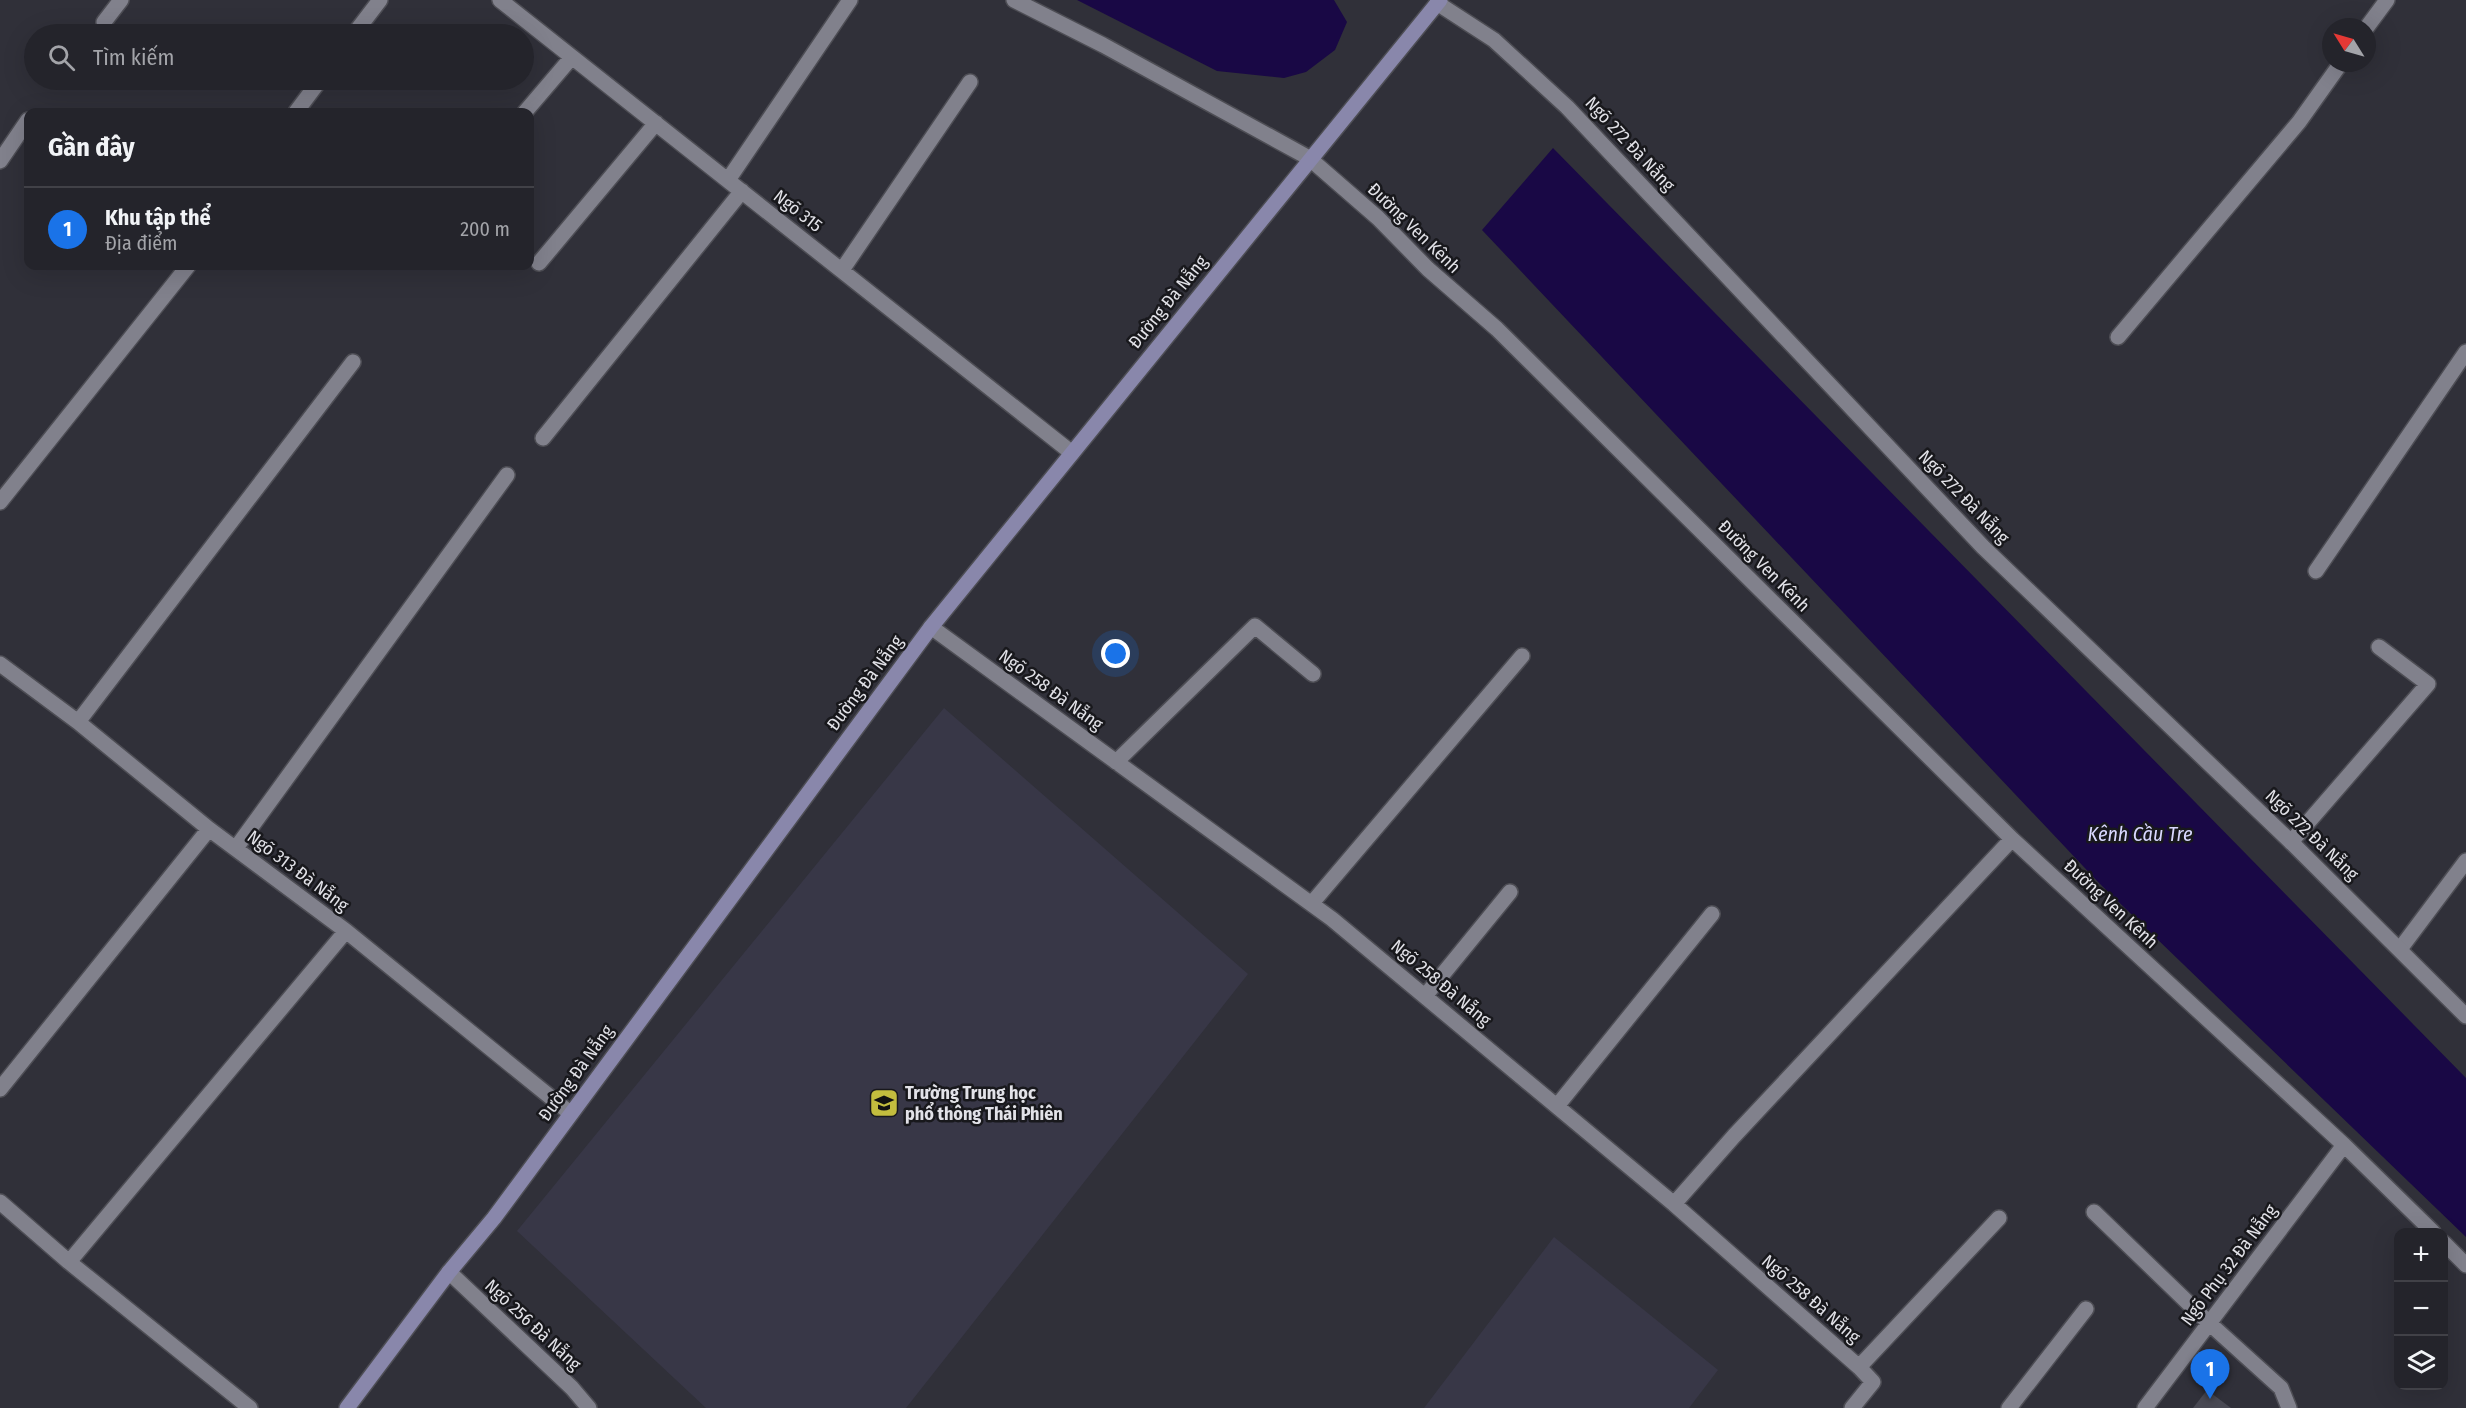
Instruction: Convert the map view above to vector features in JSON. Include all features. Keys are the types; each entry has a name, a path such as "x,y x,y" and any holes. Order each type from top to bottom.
{"main road":[{"name":"Đường Đà Nẵng","path":"347,1408 449,1272 494,1218 931,627 1436,3"}],"street":[{"path":"104,22 121,0"},
{"path":"362,24 380,0"},
{"name":"Ngõ 315","path":"500,0 530,24"},
{"path":"728,180 850,0"},
{"name":"Đường Ven Kênh","path":"1014,0 1312,155 1428,269 1497,329 2012,839 2344,1145 2428,1228"},
{"path":"2373,18 2386,0"},
{"name":"Ngõ 272 Đà Nẵng","path":"1436,3 1494,40 1567,107 1983,547 2291,842 2466,1016"},
{"name":"Ngõ 315","path":"534,27 1072,453"},
{"path":"528,108 572,57"},
{"path":"2118,337 2300,122 2336,72"},
{"path":"842,270 970,82"},
{"path":"299,108 312,90"},
{"path":"539,263 656,123"},
{"path":"0,161 24,126"},
{"path":"543,438 742,191"},
{"path":"0,502 185,270"},
{"path":"2316,571 2466,352"},
{"path":"78,722 353,362"},
{"path":"236,848 507,475"},
{"path":"1116,762 1255,626 1313,674"},
{"name":"Ngõ 258 Đà Nẵng","path":"931,627 1312,903 1674,1204 1859,1367 1873,1382 1852,1408"},
{"path":"2291,842 2428,684 2379,647"},
{"path":"1312,903 1522,656"},
{"name":"Ngõ 313 Đà Nẵng","path":"0,664 78,722 209,829 346,931 570,1113"},
{"path":"0,1089 209,829"},
{"path":"1674,1204 2012,839"},
{"path":"2400,948 2466,861"},
{"path":"1425,996 1510,892"},
{"path":"1557,1106 1712,914"},
{"path":"69,1262 346,931"},
{"name":"Ngõ Phụ 32 Đà Nẵng","path":"2145,1408 2344,1145"},
{"path":"0,1202 69,1262 250,1408"},
{"path":"2094,1212 2209,1323 2281,1388 2289,1408"},
{"path":"1859,1367 1999,1218"},
{"path":"2448,1247 2466,1265"},
{"name":"Ngõ 256 Đà Nẵng","path":"449,1272 572,1388 589,1408"},
{"path":"2009,1408 2086,1309"}],"shaded area":[{"name":"Trường Trung học phổ thông Thái Phiên","path":"944,708 1248,974 906,1408 706,1408 517,1231"},
{"path":"1554,1237 1718,1370 1689,1408 1424,1408"}],"water":[{"path":"1077,0 1334,0 1347,22 1335,50 1306,72 1284,78 1217,71"},
{"name":"Kênh Cầu Tre","path":"1553,148 2466,1078 2466,1237 2099,883 1482,230"}],"building":[{"path":"2207,1390 2231,1408 2193,1408"}],"place":[{"name":"Trường Trung học phổ thông Thái Phiên","path":"884,1103"},
{"name":"Khu tập thể","path":"2210,1399"}]}
